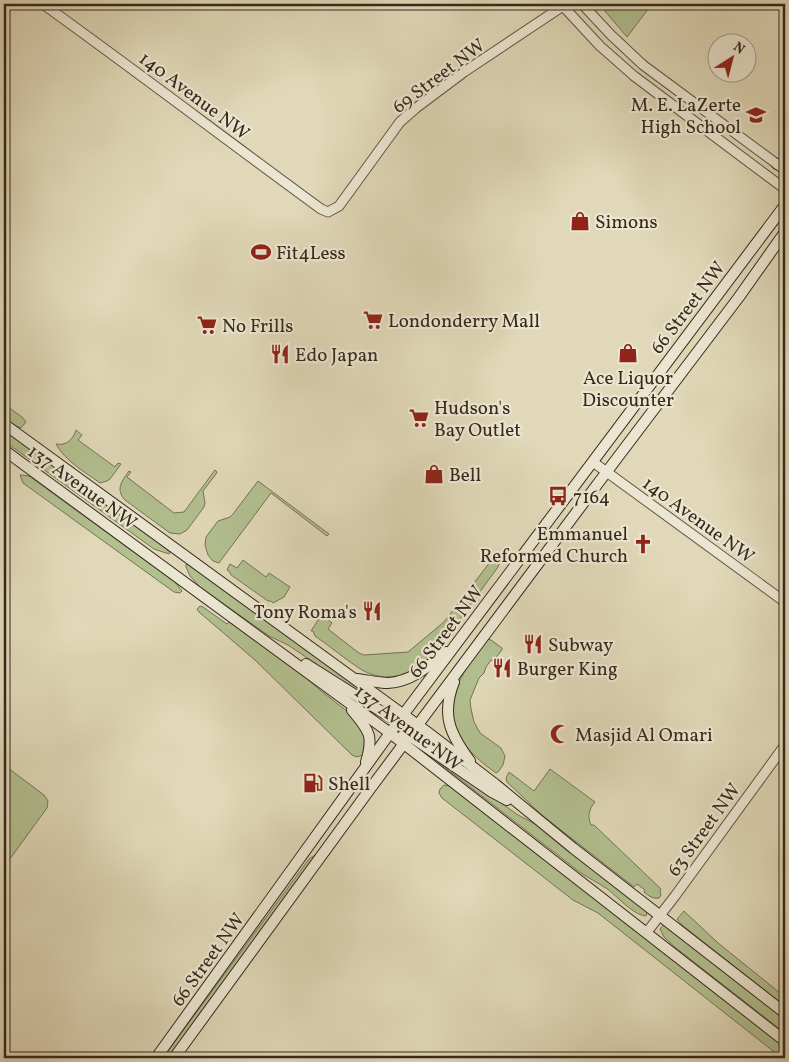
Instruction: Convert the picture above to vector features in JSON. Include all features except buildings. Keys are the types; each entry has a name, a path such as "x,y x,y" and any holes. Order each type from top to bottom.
{"main road":[{"name":"66 Street NW","path":"156,1058 401,718 785,205"},
{"name":"66 Street NW","path":"174,1058 418,725 783,237"},
{"name":"137 Avenue NW","path":"4,424 354,678 401,718"},
{"name":"137 Avenue NW","path":"4,450 390,733 407,740 785,1041"},
{"path":"354,678 387,683 401,681 430,666 458,642"},
{"path":"270,645 401,718 418,725"},
{"path":"457,673 447,704 450,729 478,772"},
{"path":"342,698 366,727 370,736 370,749 363,770"},
{"name":"137 Avenue NW","path":"418,725 785,1013"},
{"path":"407,740 492,792 529,812"}],"street":[{"name":"140 Avenue NW","path":"43,4 267,170 328,212"},
{"path":"582,4 610,35 643,65 783,166"},
{"name":"69 Street NW","path":"328,212 339,206 400,122 464,72 563,5"},
{"path":"563,5 600,46 634,76 785,189"},
{"name":"140 Avenue NW","path":"593,462 785,602"},
{"name":"63 Street NW","path":"647,932 785,745"}],"green space":[{"path":"599,4 652,4 627,37"},
{"path":"4,404 26,422 21,428 4,417"},
{"path":"4,430 160,544 170,552 169,554 154,549 4,441"},
{"path":"76,430 82,435 78,440 115,467 118,463 121,464 107,481 100,483 82,470 65,456 56,444 69,442"},
{"path":"215,470 216,474 203,491 204,507 187,530 180,534 170,533 125,500 120,492 124,478 129,471 131,472 127,477 174,513 184,512"},
{"path":"20,475 29,476 175,582 182,591 180,593 174,592 23,483"},
{"path":"258,481 329,534 327,536 271,493 219,563 213,561 208,555 205,545 206,537 218,521 233,514"},
{"path":"497,553 500,562 498,567 442,644 426,661 406,673 385,677 362,670 315,636 313,631 311,631 318,620 326,618 332,623 328,629 359,653 364,655 408,652 444,622"},
{"path":"243,560 266,577 269,573 290,587 284,597 273,603 268,601 231,575 227,570 230,564 237,568"},
{"path":"186,564 189,564 390,712 288,645 269,636 200,587 190,576"},
{"path":"200,606 227,624 230,621 297,670 356,718 367,737 365,754 357,757 352,755 255,660 199,612 197,609"},
{"path":"487,639 502,648 502,650 486,667 470,700 474,722 480,733 501,748 505,756 503,765 496,773 477,758 462,741 455,725 452,711 454,696 459,682"},
{"path":"419,745 518,815 537,825 646,910 646,916 625,905 606,888 581,873 438,762"},
{"path":"4,765 44,795 48,801 47,808 4,867"},
{"path":"550,769 595,802 589,813 591,825 594,825 661,889 659,898 649,896 637,884 634,887 543,816 507,782 506,778 509,772 534,791"},
{"path":"444,785 454,787 785,1046 785,1058 782,1058 598,913 573,900 442,798 439,793"},
{"path":"315,855 168,1058 163,1058 309,859"},
{"path":"684,911 718,943 785,997 785,1006 682,925 677,919"},
{"path":"664,924 785,1019 785,1033 676,948 664,937 660,929"}],"place":[{"name":"M. E. LaZerte High School","path":"756,115"},
{"name":"Simons","path":"580,221"},
{"name":"Fit4Less","path":"261,252"},
{"name":"Londonderry Mall","path":"373,320"},
{"name":"No Frills","path":"207,325"},
{"name":"Ace Liquor Discounter","path":"628,353"},
{"name":"Edo Japan","path":"280,354"},
{"name":"Hudson's Bay Outlet","path":"419,418"},
{"name":"Bell","path":"434,474"},
{"name":"7164","path":"558,496"},
{"name":"Emmanuel Reformed Church","path":"643,544"},
{"name":"Tony Roma's","path":"372,611"},
{"name":"Subway","path":"533,644"},
{"name":"Burger King","path":"502,668"},
{"name":"Masjid Al Omari","path":"560,734"},
{"name":"Shell","path":"313,783"}]}
